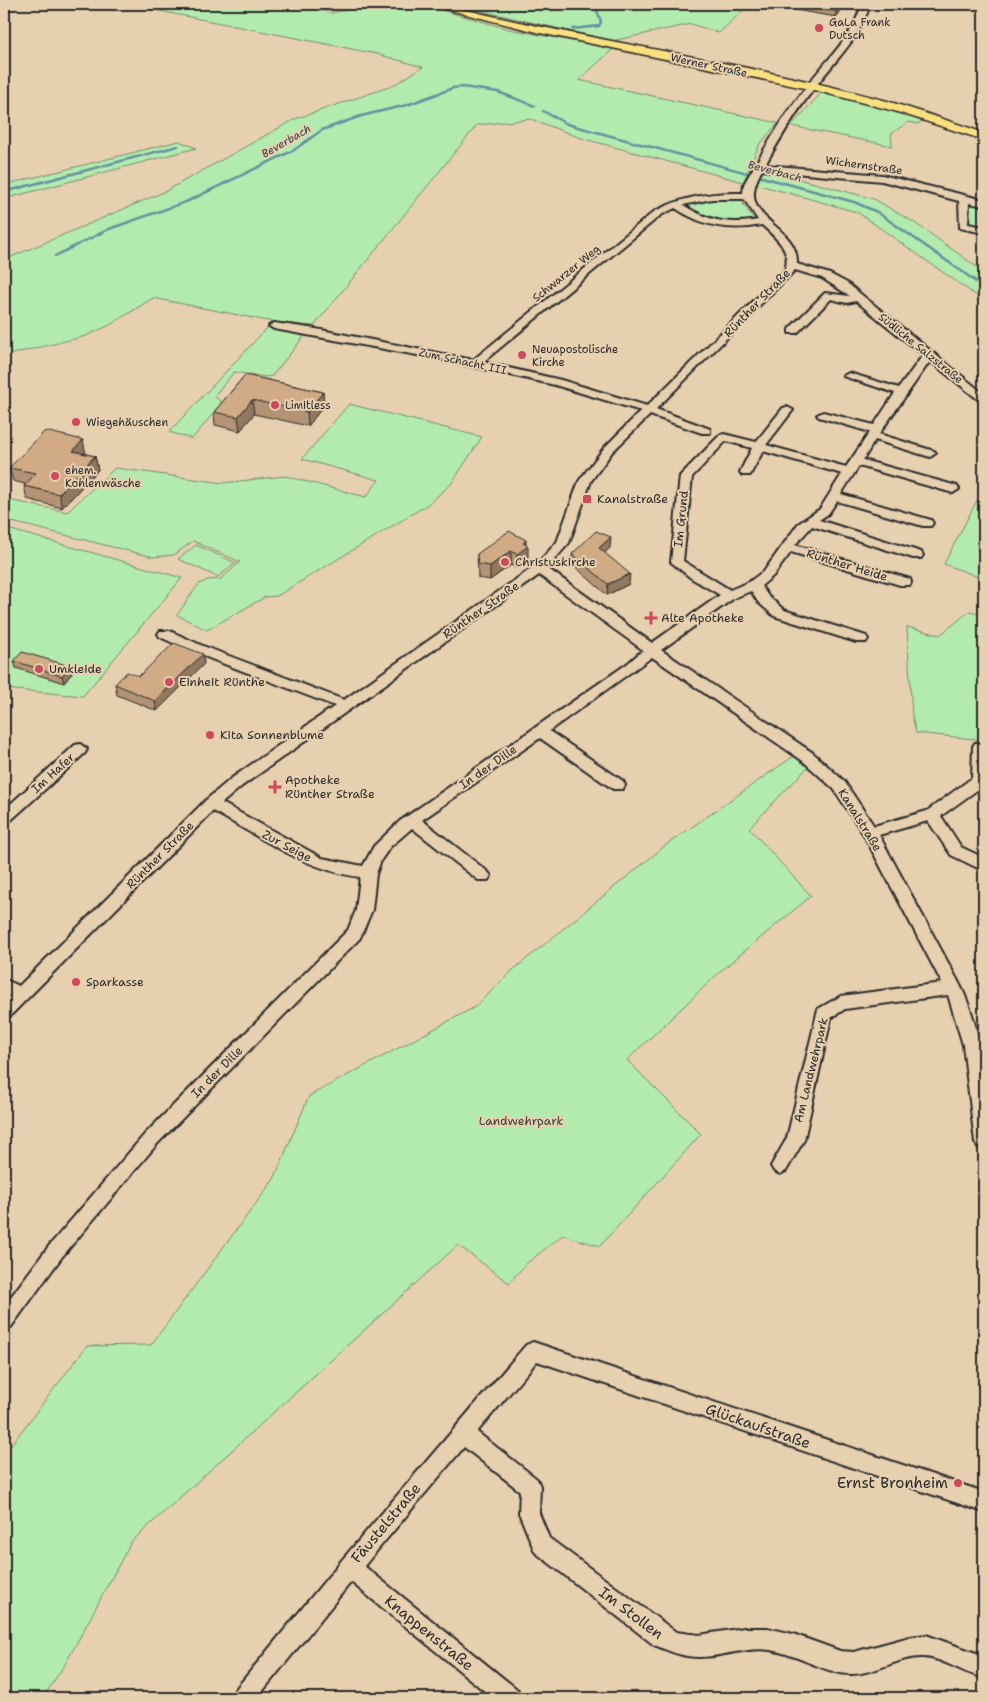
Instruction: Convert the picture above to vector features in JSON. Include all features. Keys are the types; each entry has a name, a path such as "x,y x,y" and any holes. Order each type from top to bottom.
{"main road":[{"name":"Werner Straße","path":"431,4 515,25 811,87 896,107 984,137"}],"street":[{"path":"747,196 755,173 811,87 846,46 865,11 866,4"},
{"name":"Wichernstraße","path":"755,173 871,176 920,186 964,200 984,203"},
{"name":"Schwarzer Weg","path":"476,363 658,213 675,204 710,196 747,196"},
{"name":"Rünther Straße","path":"4,1011 211,804 237,782 539,569 563,543 585,481 595,466 648,410 776,286 792,266 791,252 786,242 765,222 750,203 747,196"},
{"path":"964,200 963,226 984,230"},
{"path":"675,204 696,219 728,227 765,222"},
{"name":"Südliche Salzstraße","path":"792,266 826,276 843,286 984,399"},
{"path":"793,331 829,295 847,300 858,297"},
{"name":"Zum Schacht III","path":"274,326 316,332 476,363 557,382 648,410"},
{"name":"Rünther Heide","path":"653,651 670,635 728,595 754,585 769,573 802,527 824,511 929,354"},
{"path":"849,376 902,392"},
{"path":"648,410 706,431"},
{"path":"746,472 761,443 787,410"},
{"path":"823,415 930,453"},
{"name":"Im Grund","path":"728,595 677,562 686,476 724,437 850,472"},
{"path":"857,462 953,489"},
{"path":"834,496 927,523"},
{"path":"809,521 917,556"},
{"name":"Rünther Heide","path":"788,547 905,582"},
{"name":"Kanalstraße","path":"539,569 653,651 818,765 839,785 870,832 953,988 980,1064 984,1142"},
{"path":"754,585 763,600 779,613 860,639"},
{"path":"165,634 198,649 345,706"},
{"name":"In der Dille","path":"4,1321 55,1252 151,1139 350,938 366,908 368,872 373,859 383,845 412,820 653,651"},
{"path":"539,731 618,786"},
{"path":"870,832 932,815 957,800 982,780 978,772 980,746"},
{"name":"Im Hafer","path":"4,818 80,749"},
{"name":"Zur Seige","path":"211,804 317,862 342,869 368,872"},
{"path":"932,815 956,851 984,865"},
{"path":"412,820 483,876"},
{"path":"4,985 20,994"},
{"name":"Am Landwehrpark","path":"780,1166 794,1140 824,1014 840,1003 953,988"},
{"name":"Fäustelstraße","path":"243,1698 349,1567 533,1350"},
{"name":"Glückaufstraße","path":"533,1350 984,1502"},
{"name":"Im Stollen","path":"462,1433 530,1486 528,1514 542,1545 662,1637 675,1644 689,1648 703,1647 736,1639 759,1638 780,1641 845,1663 870,1660 920,1646 942,1651 983,1667 984,1661"},
{"name":"Knappenstraße","path":"349,1567 510,1698"}],"green space":[{"path":"124,4 301,4 331,13 378,4 420,4 509,29 613,49 579,80 778,123 759,145 743,182 581,138 531,119 477,125 314,326 273,322 153,298 110,325 86,336 4,356 4,260 166,191 295,119 392,86 423,67 377,54"},
{"path":"453,4 750,4 719,33 691,24 612,41"},
{"path":"821,93 874,105 922,120 919,124 908,122 891,134 892,146 791,126"},
{"path":"179,141 196,148 4,199 4,185"},
{"path":"761,169 874,199 915,223 984,272 984,301 857,212 756,184"},
{"path":"717,198 739,198 755,221 716,223 685,208 686,204"},
{"path":"977,203 984,205 983,228 968,225 970,205"},
{"path":"268,327 306,334 272,376 265,377 234,372 214,396 222,403 192,439 169,432"},
{"path":"349,404 482,437 451,484 427,505 277,596 265,597 207,630 177,615 198,585 207,580 221,579 240,562 193,541 174,555 153,557 4,520 4,499 67,512 115,468 223,483 285,476 366,497 379,480 302,459"},
{"path":"984,487 984,579 944,564"},
{"path":"4,528 182,578 83,696 4,689"},
{"path":"196,545 236,563 218,577 178,559"},
{"path":"970,611 984,615 984,740 916,733 912,716 907,627 940,635"},
{"name":"Landwehrpark","path":"794,756 808,767 749,828 811,896 723,969 627,1060 701,1134 600,1246 563,1235 527,1263 509,1283 458,1245 131,1542 67,1661 43,1698 4,1698 4,1454 87,1346 151,1345 274,1179 309,1096 475,1007 513,970 666,845"}],"building":[{"path":"795,4 843,4 836,11"},
{"path":"245,375 323,392 307,412 252,400 238,417 214,412"},
{"name":"ehem. Kohlenwäsche","path":"45,431 83,440 73,451 95,456 59,494 24,486 36,473 9,468"},
{"path":"509,531 526,540 523,543 528,546 517,554 511,551 490,566 478,564 477,554"},
{"path":"596,531 611,537 599,548 630,574 608,584 572,554"},
{"path":"174,643 203,654 155,701 115,684 127,672 139,676"},
{"path":"22,652 70,666 62,676 14,661"}],"waterway":[{"name":"Beverbach","path":"573,29 599,26 601,22 595,4"},
{"name":"Beverbach","path":"55,256 109,229 186,202 294,150 322,130 361,116 407,105 453,88 462,87 498,92 535,106"},
{"name":"Beverbach","path":"543,111 567,124 854,202 877,212 974,280"},
{"path":"4,192 178,146"},
{"name":"Beverbach","path":"972,279 984,287"}],"place":[{"name":"GaLa Frank Dutsch","path":"819,28"},
{"name":"Neuapostolische Kirche","path":"522,355"},
{"name":"Limitless","path":"275,405"},
{"name":"Wiegehäuschen","path":"76,422"},
{"name":"ehem. Kohlenwäsche","path":"55,476"},
{"name":"Kanalstraße","path":"587,499"},
{"name":"Christuskirche","path":"505,562"},
{"name":"Alte Apotheke","path":"651,618"},
{"name":"Umkleide","path":"39,669"},
{"name":"Einheit Rünthe","path":"169,682"},
{"name":"Kita Sonnenblume","path":"210,735"},
{"name":"Apotheke Rünther Straße","path":"275,787"},
{"name":"Sparkasse","path":"76,982"},
{"name":"Ernst Bronheim","path":"958,1483"}]}
